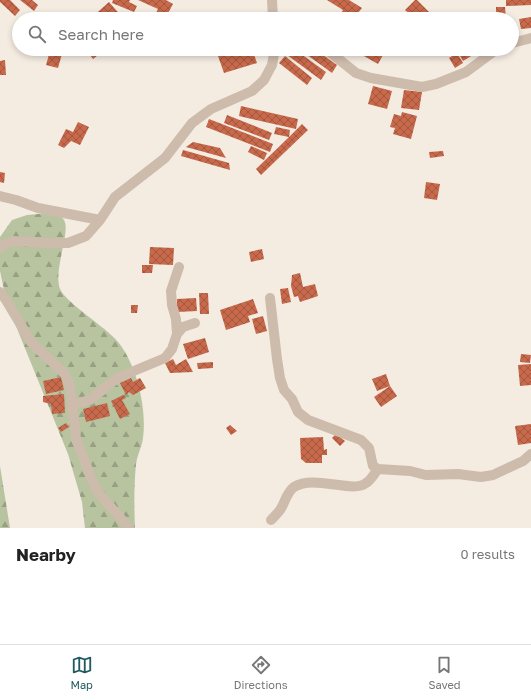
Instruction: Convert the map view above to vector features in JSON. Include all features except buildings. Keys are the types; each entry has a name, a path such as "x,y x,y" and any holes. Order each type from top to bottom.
{"street":[{"path":"272,0 273,12"},
{"path":"519,41 531,38"},
{"path":"0,248 13,241 68,243 86,236 100,220 115,197 165,158 192,123 211,109 252,91 264,80 272,65 274,56"},
{"path":"335,56 356,73 371,78 422,87 436,84 466,72 488,56"},
{"path":"0,196 38,208 100,220"},
{"path":"177,334 171,291 179,267"},
{"path":"0,292 31,342 64,374 70,386 76,439 96,490 129,528"},
{"path":"270,298 277,359 280,378 284,390 292,399 298,412 308,420 361,440 369,448 373,466 378,469 410,471 426,475 458,474 481,477 499,472 523,461 531,454"},
{"path":"73,404 90,400 117,378 165,358 172,349 177,334 183,327 195,323"},
{"path":"271,520 280,510 287,496 294,487 308,482 330,483 353,487 365,484 378,469"}],"green space":[{"path":"49,213 61,217 66,226 58,281 60,289 70,301 105,329 118,342 125,352 139,388 142,401 144,426 136,464 134,496 135,528 85,528 82,502 68,454 7,304 0,271 0,237 12,220 27,215"},
{"path":"0,466 10,528 0,528"}]}
